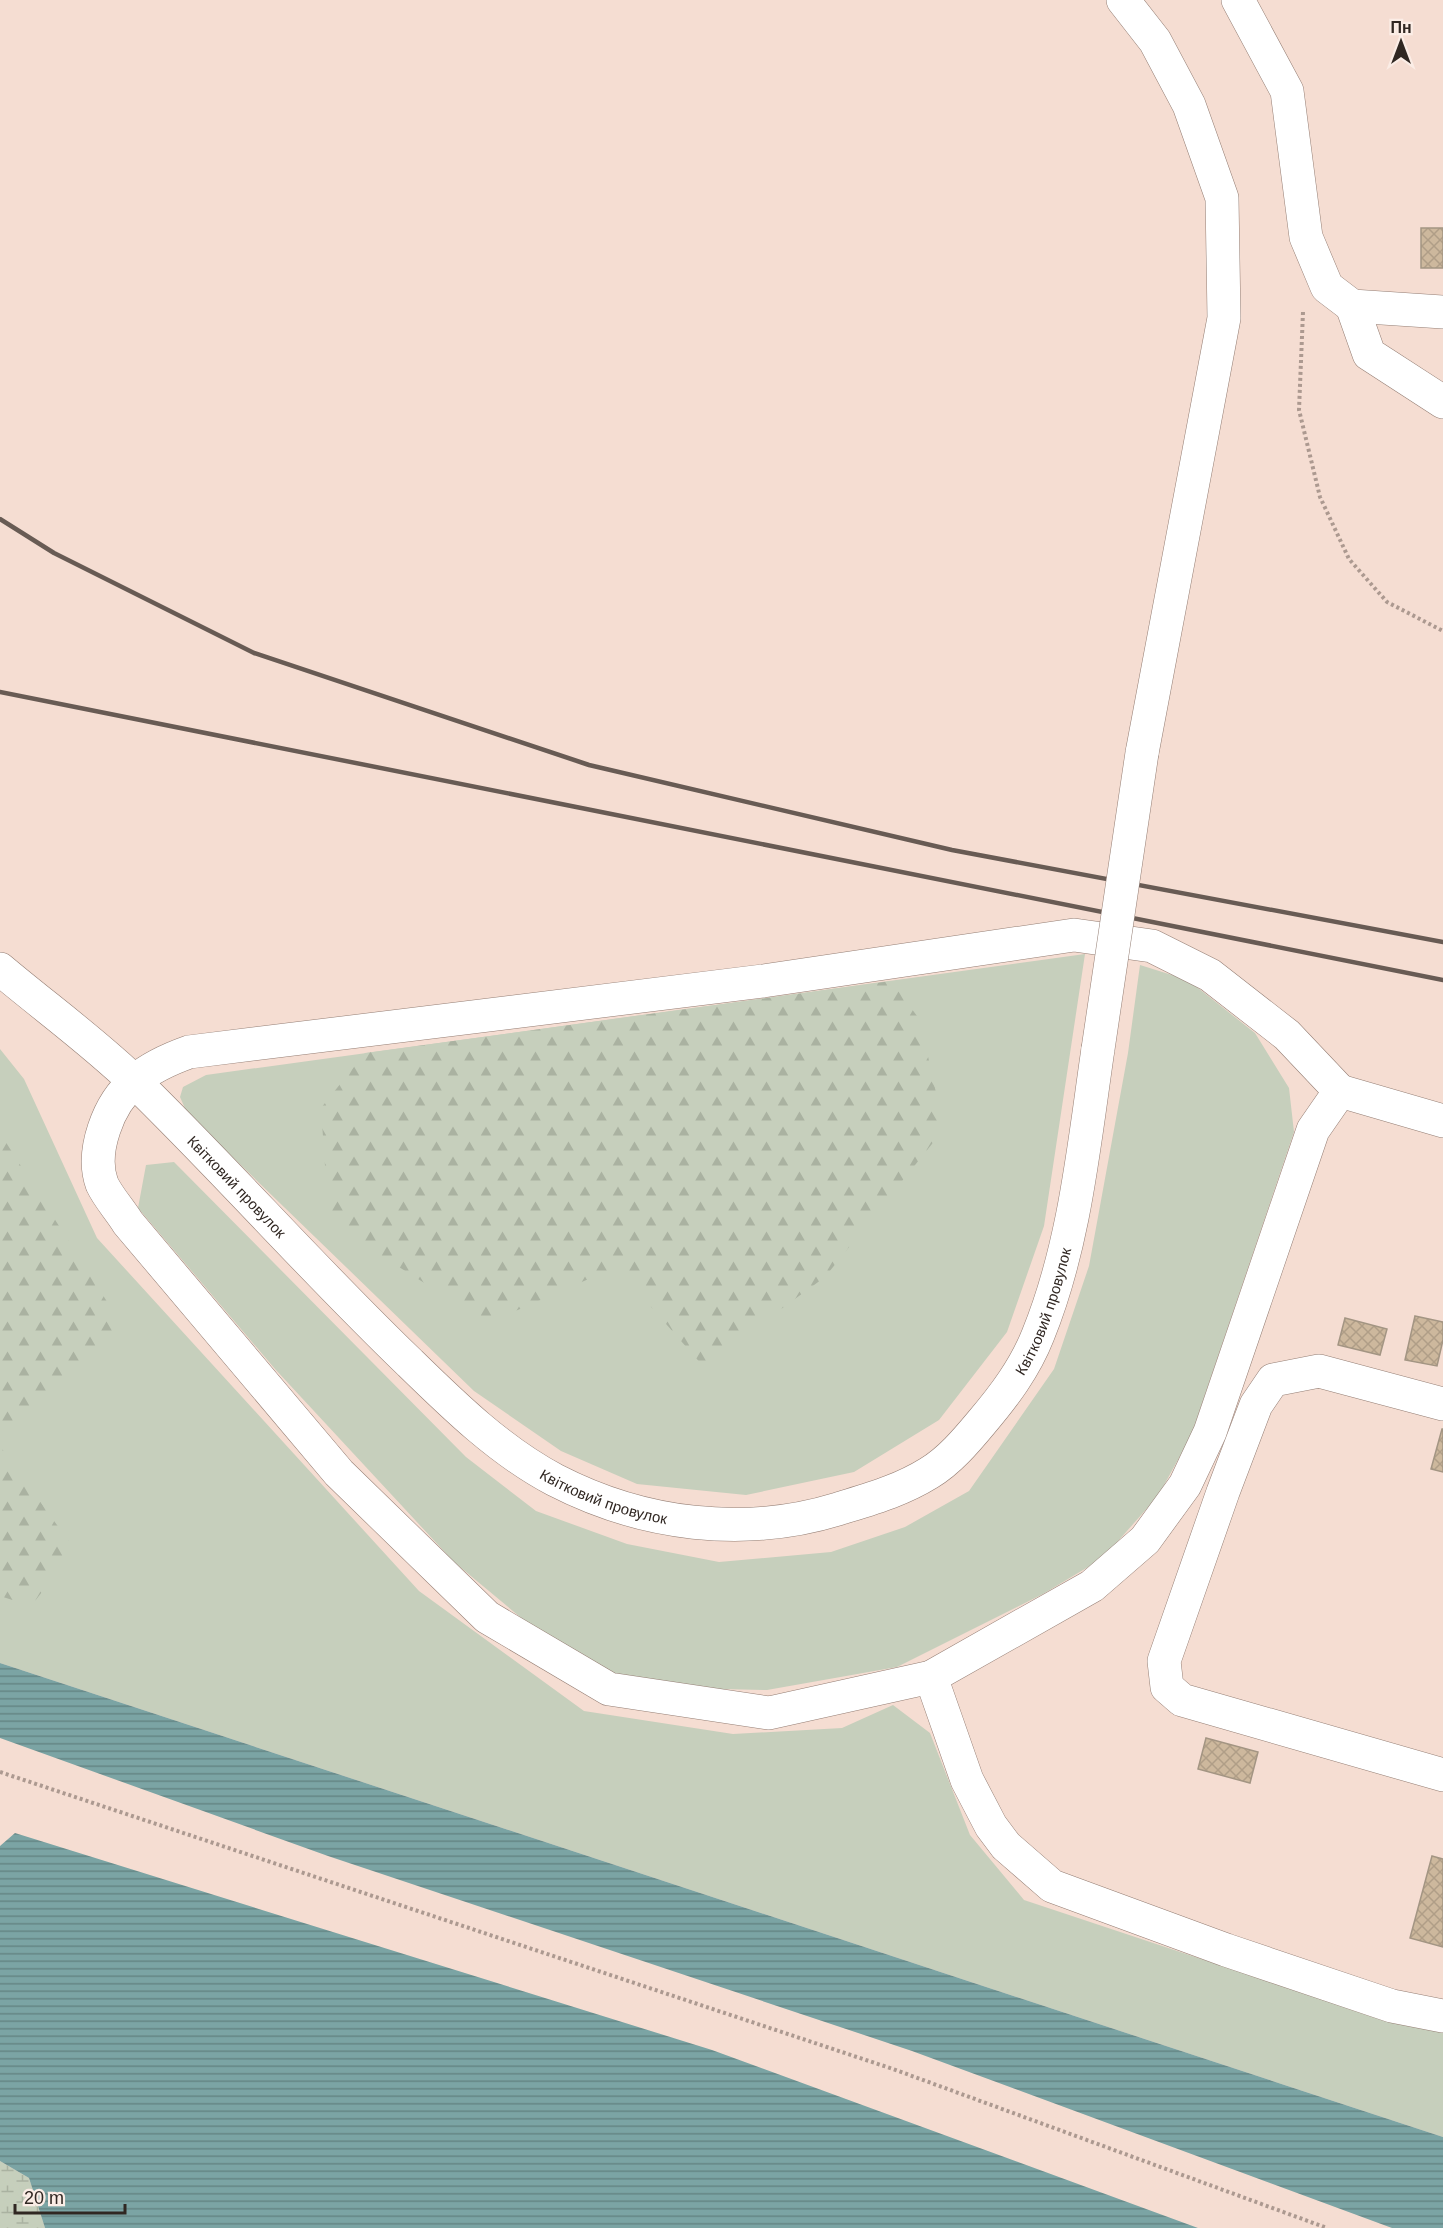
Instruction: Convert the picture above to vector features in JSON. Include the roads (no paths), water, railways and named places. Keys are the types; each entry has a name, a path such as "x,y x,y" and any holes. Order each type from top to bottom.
{"street":[{"name":"Квітковий провулок","path":"0,969 135,1081 370,1326 475,1425 554,1479 613,1504 679,1522 754,1526 825,1513 904,1487 933,1471 964,1443 1010,1388 1038,1337 1060,1271 1075,1201 1142,753 1224,318 1222,198 1189,105 1155,41 1123,0"},
{"path":"1238,0 1287,91 1306,237 1327,287 1352,306 1369,354 1443,402"},
{"path":"1352,306 1443,312"},
{"path":"1340,1091 1313,1130 1210,1432 1185,1485 1145,1540 1092,1586 931,1677 769,1713 609,1689 487,1617 339,1473 122,1213 102,1184 97,1150 112,1106 135,1081 161,1062 189,1052 763,981 1074,935 1152,946 1210,975 1287,1035 1340,1091 1443,1121"},
{"path":"1443,1404 1319,1371 1273,1380 1256,1405 1164,1661 1167,1687 1182,1700 1443,1775"},
{"path":"931,1677 967,1780 991,1827 1006,1846 1052,1886 1226,1950 1392,2006 1443,2016"}],"water":[{"path":"0,1663 1443,2137 1443,2228 1392,2228 912,2051 328,1856 0,1738"},
{"path":"15,1833 712,2050 1198,2228 45,2228 29,2178 0,2161 0,1846"}],"railway":[{"path":"0,519 54,553 254,653 589,765 952,850 1443,942"},
{"path":"0,692 1443,980"}]}
